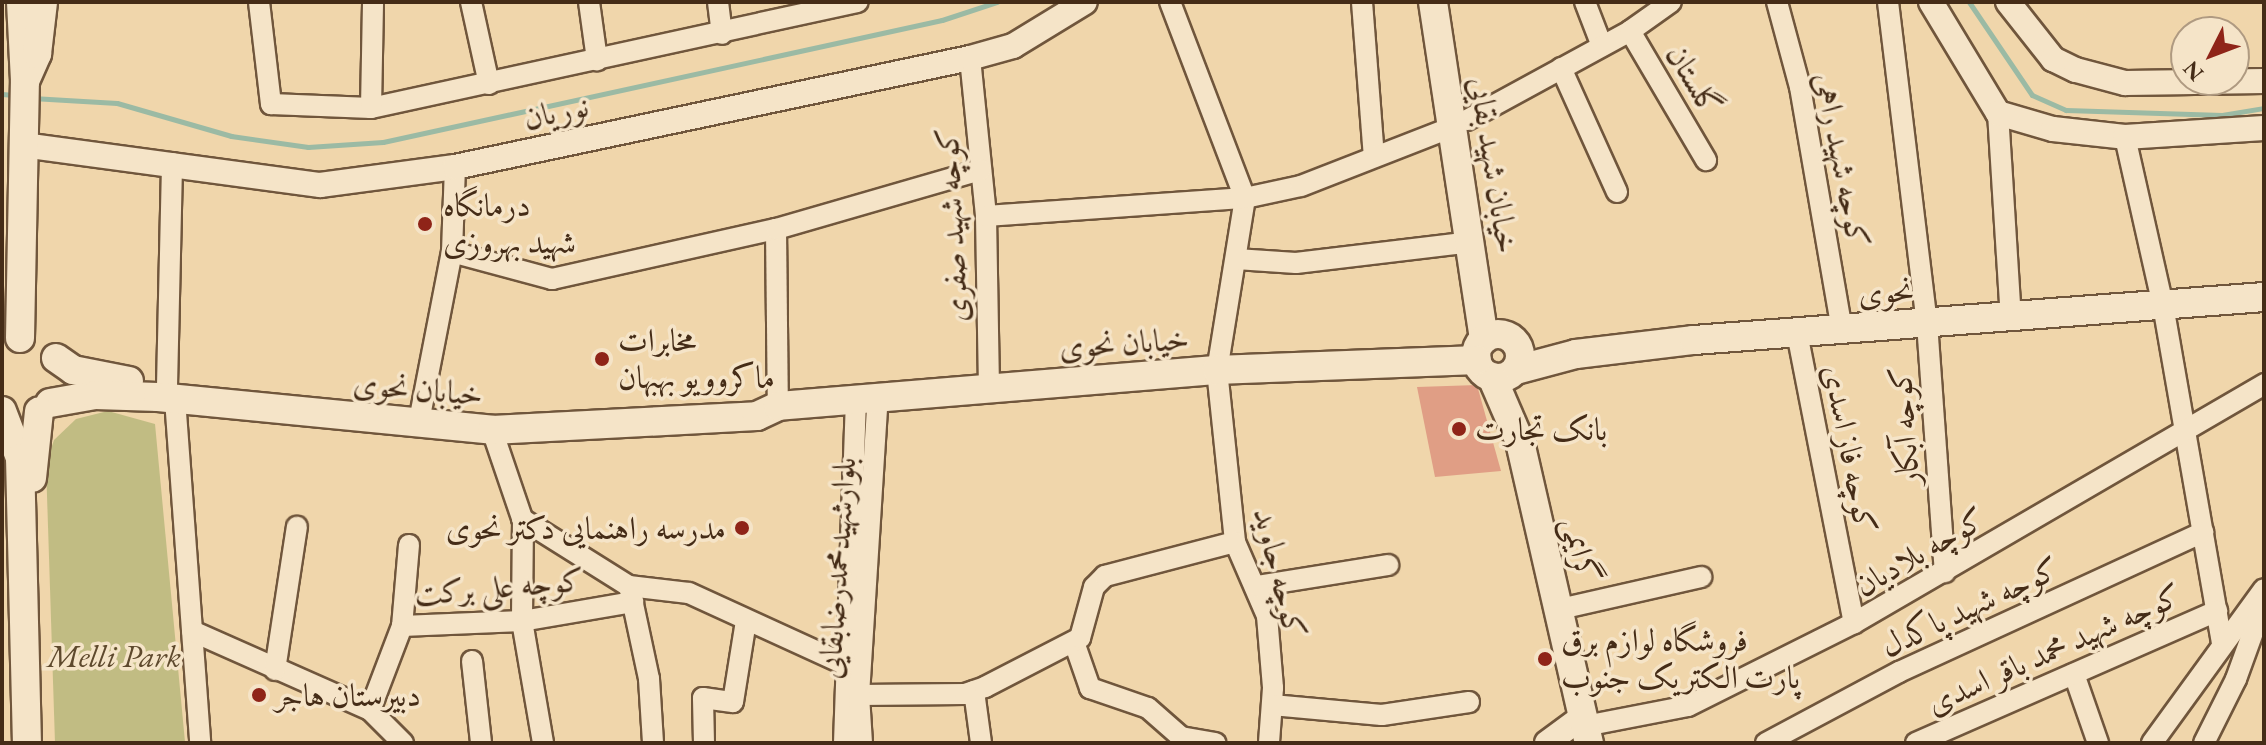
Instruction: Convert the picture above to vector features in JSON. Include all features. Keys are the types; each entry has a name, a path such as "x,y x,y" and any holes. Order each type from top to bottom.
{"main road":[{"path":"11,341 25,81 21,2"},
{"path":"25,81 37,54 43,2"},
{"name":"خیابان شهید بقایی","path":"1433,2 1459,124 1500,356"},
{"name":"خیابان شهید بقایی","path":"1450,2 1472,242 1500,356"},
{"name":"نحوی","path":"1500,356 1576,354 1842,329 2264,297"},
{"name":"خیابان نحوی","path":"11,341 40,343 56,358 97,377 171,392 492,430 757,416 778,406 1217,370 1500,356"},
{"name":"گرایمی","path":"1500,356 1585,728"},
{"path":"38,743 32,495 44,407 61,376 56,358"},
{"name":"خیابان نحوی","path":"2,410 44,407 95,395 171,392 497,416 755,399 778,406"},
{"path":"2,410 20,458 27,743"}],"street":[{"path":"259,2 271,104 371,108 858,2"},
{"path":"371,108 373,2"},
{"path":"471,2 489,84"},
{"path":"589,2 597,60"},
{"path":"718,2 722,34"},
{"name":"نوریان","path":"23,131 172,163 320,185 455,167 970,58 1013,46 1085,2"},
{"path":"1170,2 1245,198"},
{"path":"1362,2 1374,157"},
{"path":"1585,2 1602,46"},
{"path":"986,216 1245,198 1301,186 1459,124 1630,31 1671,2"},
{"name":"کوچه شهید راهی","path":"1777,2 1800,87 1842,329"},
{"name":"کوچه آبکار","path":"1888,2 1927,323 1945,572"},
{"path":"1931,2 1998,113 2011,317"},
{"path":"2008,2 2053,59 2076,70 2125,83 2264,81"},
{"name":"گلستان","path":"1630,31 1706,160"},
{"name":"کوچه شهید صفری","path":"970,58 986,216 989,388"},
{"path":"1561,68 1617,192"},
{"path":"1998,113 2053,129 2125,137 2264,128"},
{"path":"2125,137 2163,305 2222,642"},
{"path":"172,163 171,392 200,743"},
{"path":"421,411 452,252 455,167"},
{"path":"452,252 552,279 776,229 981,170"},
{"name":"کوچه جاوید","path":"1245,198 1217,370 1235,542 1257,586 1267,616 1272,705 1269,743"},
{"path":"776,229 778,406"},
{"path":"1236,259 1296,263 1472,242"},
{"name":"کوچه فاز اسدی","path":"1797,333 1854,623"},
{"name":"کوچه بلادیان","path":"1585,728 1688,706 1854,623 2185,435 2264,384"},
{"name":"بلوارشهیدمحمدرضابقایی","path":"836,743 844,733 844,664 867,398"},
{"name":"بلوارشهیدمحمدرضابقایی","path":"862,743 859,695 867,398"},
{"path":"492,430 522,519 522,621 543,743"},
{"path":"522,519 631,594 689,593 844,664"},
{"path":"275,670 297,527"},
{"name":"کوچه شهید پاکدل","path":"1766,743 1899,672 2203,532"},
{"path":"859,695 974,691 1074,642 1084,631 1094,587 1105,576 1235,542"},
{"name":"کوچه علی برکت","path":"409,545 402,626 522,621 631,594"},
{"path":"1257,586 1388,565"},
{"path":"1560,609 1701,577"},
{"path":"2152,743 2222,642 2264,589"},
{"path":"631,594 653,743"},
{"path":"2204,743 2231,693 2264,602"},
{"name":"کوچه شهید محمد باقر اسدی","path":"1916,743 2217,611"},
{"path":"704,743 703,698 733,702 746,621"},
{"path":"370,710 402,626"},
{"path":"192,631 370,710 403,743"},
{"path":"1074,642 1090,688 1148,708 1171,740 1215,743"},
{"path":"472,661 481,743"},
{"path":"2074,674 2098,743"},
{"path":"974,691 981,743"},
{"path":"1272,705 1382,715 1469,702"},
{"path":"1547,743 1585,728"}],"green space":[{"name":"Melli Park","path":"108,411 155,424 185,742 55,743 46,464 54,440 76,419"}],"building":[{"name":"بانک تجارت","path":"1477,385 1501,471 1435,477 1417,387"}],"waterway":[{"path":"32,98 117,103 231,136 308,147 383,142 942,20 997,2"},
{"path":"1969,2 2032,95 2066,110 2222,115 2264,108"},
{"path":"2,94 14,95"}],"place":[{"name":"درمانگاه شهید بهروزی","path":"425,224"},
{"name":"مخابرات ماکروویو بهبهان","path":"602,359"},
{"name":"بانک تجارت","path":"1459,429"},
{"name":"مدرسه راهنمایی دکتر نحوی","path":"742,528"},
{"name":"فروشگاه لوازم برق پارت الکتریک جنوب","path":"1545,659"},
{"name":"دبیرستان هاجر","path":"259,695"}]}
